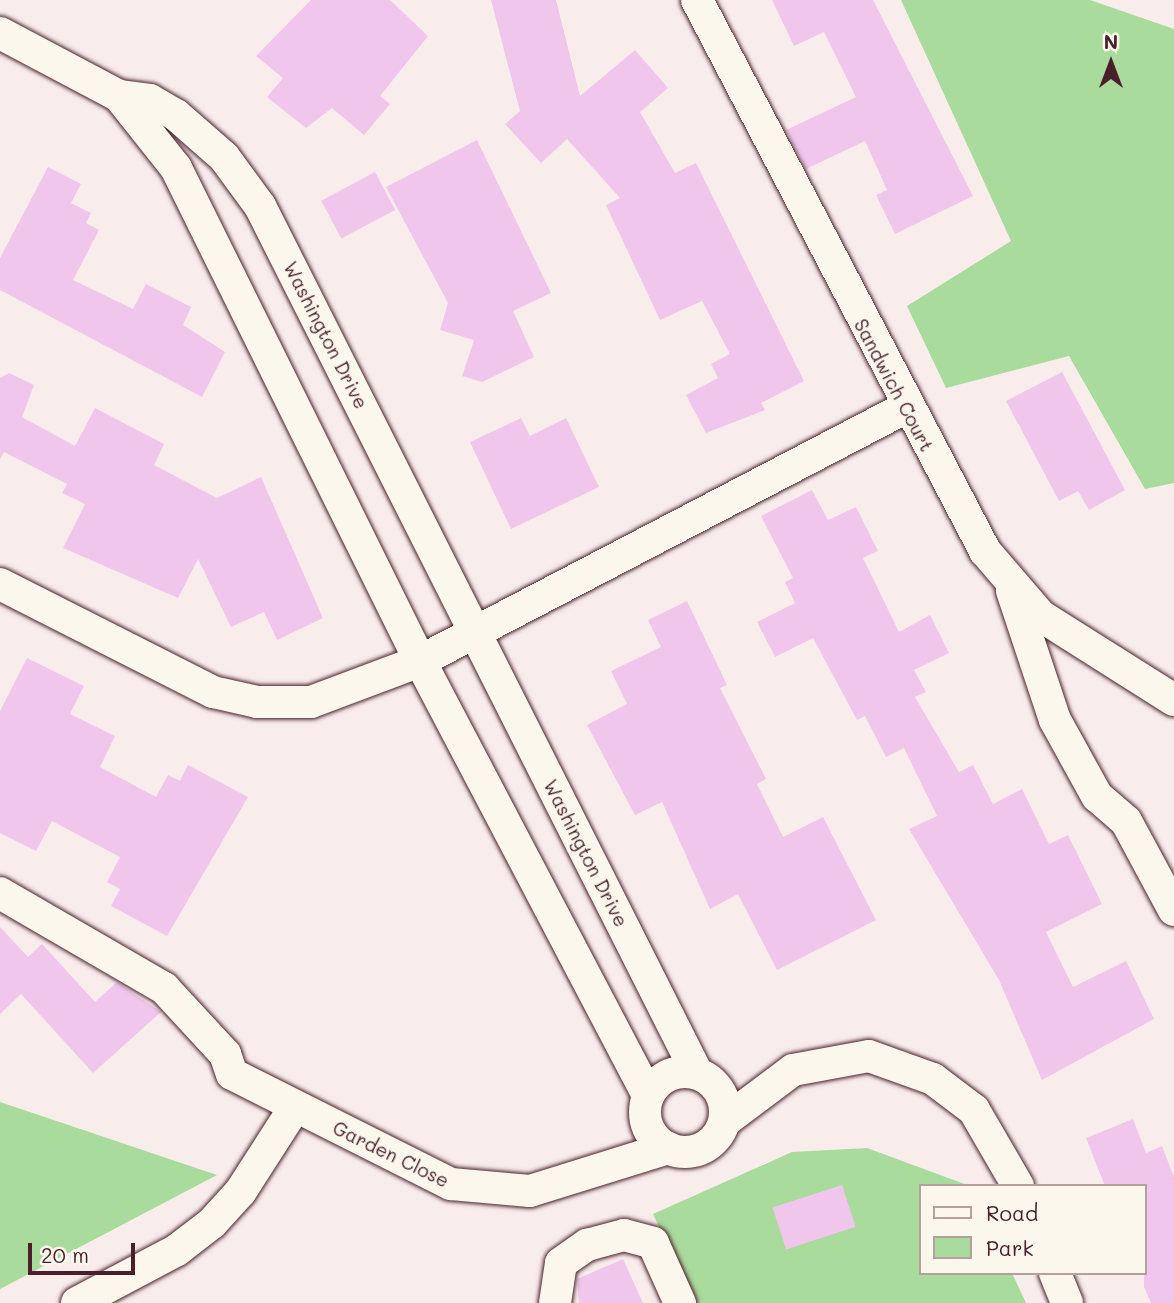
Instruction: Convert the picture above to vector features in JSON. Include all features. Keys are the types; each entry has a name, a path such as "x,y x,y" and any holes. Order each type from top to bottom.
{"street":[{"name":"Sandwich Court","path":"697,0 905,408 1010,586 1063,634 1174,701"},
{"name":"Washington Drive","path":"0,33 119,96 150,100 176,115 224,157 260,206 475,632 706,1079"},
{"name":"Washington Drive","path":"119,96 176,168 420,661 647,1109"},
{"path":"0,584 184,681 235,699 311,702 420,661 905,408"},
{"path":"1010,586 1055,720 1097,796 1126,821 1174,910"},
{"name":"Garden Close","path":"0,893 164,988 225,1054 232,1074 295,1107 476,1191 530,1191 668,1148"},
{"path":"781,1076 706,1079 668,1076 647,1109 668,1148 702,1149 725,1121 781,1076 824,1059 859,1055 933,1079 987,1125 1017,1184"},
{"path":"706,1079 725,1121"},
{"path":"77,1303 177,1250 212,1223 242,1191 295,1107"},
{"name":"Garden Close","path":"599,1168 647,1109"},
{"path":"555,1303 554,1275 572,1253 636,1234 653,1243 680,1303"},
{"path":"1056,1275 1067,1303"}],"green space":[{"path":"901,0 1090,0 1174,29 1174,483 1145,489 1069,356 946,388 907,306 1011,241"},
{"path":"0,1102 217,1175 0,1289"},
{"path":"867,1148 965,1184 918,1184 918,1275 1013,1275 1026,1303 694,1303 653,1214 792,1152"}],"building":[{"path":"311,0 390,0 428,36 380,96 390,104 364,135 332,108 306,128 267,97 283,78 256,56"},
{"path":"491,0 556,0 580,96 635,50 668,88 640,112 675,173 696,163 804,381 761,403 765,410 706,433 686,395 718,378 711,364 730,354 702,301 660,320 606,205 620,198 567,139 541,163 505,124 520,111"},
{"path":"772,0 873,0 973,196 895,234 876,195 887,190 865,141 806,169 786,130 856,97 824,32 794,46"},
{"path":"477,140 551,293 513,311 534,357 482,382 462,376 474,340 440,330 448,303 386,187"},
{"path":"48,167 81,184 71,203 91,213 86,223 99,230 73,280 133,309 146,284 191,307 183,325 225,352 202,397 0,290 0,258"},
{"path":"375,172 395,210 341,239 321,201"},
{"path":"1062,372 1125,490 1089,510 1078,491 1059,501 1006,401"},
{"path":"9,373 34,385 22,417 75,446 95,408 164,444 154,465 217,498 261,477 323,618 277,640 264,612 231,627 198,559 178,598 63,548 85,504 62,493 67,484 4,452 0,459 0,378"},
{"path":"521,418 530,436 566,418 599,487 511,529 470,442"},
{"path":"812,490 828,520 856,507 878,551 863,558 899,632 930,615 949,653 914,670 926,692 915,697 959,772 973,765 993,804 1022,789 1049,844 1068,835 1102,904 1046,932 1073,987 1126,961 1154,1019 1042,1080 999,980 909,829 937,816 904,748 886,757 865,716 857,720 813,638 775,657 757,622 795,603 785,582 793,578 761,516"},
{"path":"687,601 727,685 720,688 766,779 757,784 783,837 823,817 876,920 777,970 738,894 710,909 662,802 635,815 587,725 627,704 611,671 661,647 648,620"},
{"path":"27,658 84,686 70,714 115,736 100,767 156,797 168,775 180,781 188,765 248,797 167,936 111,906 120,889 107,882 120,857 52,821 36,851 0,833 0,711"},
{"path":"0,927 28,957 42,944 95,1002 117,982 161,1012 93,1073 21,994 0,1014"},
{"path":"1133,1119 1146,1153 1162,1146 1174,1177 1174,1303 1151,1303 1144,1287 1146,1184 1104,1184 1086,1138"},
{"path":"842,1185 856,1227 786,1249 773,1208"},
{"path":"623,1259 643,1303 579,1303 577,1279"}]}
